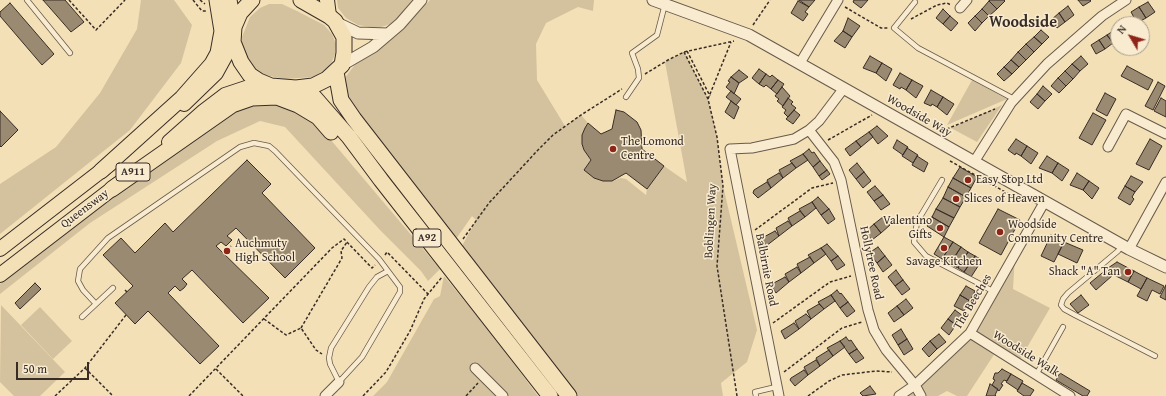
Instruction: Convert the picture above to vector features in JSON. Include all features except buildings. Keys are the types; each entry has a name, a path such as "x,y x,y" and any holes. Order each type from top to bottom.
{"highway":[{"name":"A92","path":"229,0 234,34 241,62 250,75 270,86 296,88 313,86 327,80 339,68"},
{"path":"234,34 240,13 252,0"},
{"path":"301,0 332,19"},
{"path":"101,171 182,98 212,64 218,53 222,31 212,6"},
{"name":"A92","path":"332,19 341,30 345,43 339,68 341,100 354,119 569,396"},
{"name":"A92","path":"296,88 315,98 349,138 550,396"},
{"name":"A92","path":"112,190 232,105 252,98 277,97 298,105 318,117 339,141 381,180"}],"main road":[{"path":"327,0 332,19"},
{"name":"Queensway","path":"0,249 164,121 209,81 222,65 234,34"},
{"name":"Queensway","path":"0,275 112,190 221,98 249,87 270,86"}],"street":[{"path":"339,68 373,47 400,24 420,0"},
{"name":"Woodside Way","path":"653,0 750,35 1126,247 1166,267"},
{"path":"800,63 838,0"},
{"path":"960,8 967,0"},
{"path":"974,162 1014,100 1064,48 1102,16 1126,0"},
{"path":"332,19 358,33 388,34"},
{"path":"809,130 819,121 844,88"},
{"path":"1108,147 1126,114 1166,134"},
{"name":"Hollytree Road","path":"809,130 834,162 841,180 874,330 886,350 915,385 921,396"},
{"name":"Balbirnie Road","path":"777,387 730,149 752,148 776,144 794,139 809,130"},
{"path":"1126,247 1166,182"},
{"name":"The Beeches","path":"899,396 915,385 970,333 1045,201"},
{"name":"Woodside Walk","path":"970,333 1070,396"},
{"path":"475,368 503,396"},
{"path":"325,396 339,382"}],"lane":[{"path":"27,0 70,53"},
{"path":"915,2 894,28 918,48 1014,100"},
{"path":"626,97 638,78 638,69 632,53 657,35 665,4"},
{"path":"96,304 83,290 78,281 80,270 108,238 240,147 254,143 269,146 275,151 380,259 400,287 400,292 362,357 339,382 329,358 331,348 369,287 377,277 388,272"},
{"path":"942,180 917,222 914,242 926,256 994,292"},
{"path":"1126,247 1118,251 1068,293 1061,304 1064,309 1155,356"},
{"path":"82,317 113,288"},
{"path":"1036,375 1063,327"},
{"path":"756,396 755,392 777,387"}],"path":[{"path":"69,0 96,30 125,0"},
{"path":"192,0 202,11 212,6"},
{"path":"638,78 668,60 686,52 746,39 750,35 752,26 770,0"},
{"path":"708,99 731,42"},
{"path":"686,52 710,96"},
{"name":"Boblingen Way","path":"686,52 708,99 717,137 723,186 717,266 737,396"},
{"path":"460,243 489,203 537,151 581,115 623,88"},
{"path":"821,145 874,114"},
{"path":"747,236 812,188 841,180"},
{"path":"189,396 332,248 344,239"},
{"path":"264,319 286,335 301,328 342,258 341,251 347,242"},
{"path":"223,253 231,246"},
{"path":"765,330 830,282 861,273"},
{"path":"363,396 386,372 410,331 424,299 442,276"},
{"path":"55,396 85,368 126,315"},
{"path":"777,387 842,328 871,320"},
{"path":"301,328 316,350 329,358"},
{"path":"85,368 113,396"},
{"path":"216,369 243,396"},
{"path":"808,396 829,381 842,375 876,371 906,374"},
{"path":"466,396 483,376"}],"shaded area":[{"path":"141,0 174,0 192,25 181,63 130,130 0,234 0,184 56,147 100,93 137,29"},
{"path":"337,0 414,0 391,24 381,27 370,27 358,25 346,18 338,8"},
{"path":"430,0 594,0 593,11 578,7 546,23 536,44 537,80 565,126 581,115 588,123 582,135 582,144 591,160 585,169 594,178 603,181 612,181 621,178 626,179 646,195 647,189 664,166 687,182 665,62 684,52 708,99 717,137 723,186 757,330 747,362 721,383 723,396 578,396 462,246 476,220 472,216 456,239 354,112 346,95 344,79 357,62 375,52 404,28"},
{"path":"269,4 282,4 297,11 324,25 332,34 336,44 335,54 331,64 325,70 313,77 285,79 264,75 253,68 242,46 242,37 250,17 260,8"},
{"path":"972,80 1007,99 947,125"},
{"path":"252,103 274,103 314,120 440,269 428,281 421,271 380,230 285,127 260,121 217,141 90,223 0,294 0,284 68,228 222,116"},
{"path":"1002,105 977,142 951,128"},
{"path":"1015,255 1013,289 1050,308 1018,363 997,350 967,396 957,396 947,391 938,396 899,396 960,344"},
{"path":"444,276 488,329 538,396 373,396 387,382 434,299 440,296"},
{"path":"1,305 65,372 40,396 14,396 0,382"},
{"path":"40,307 72,341 53,359 21,325"}],"place":[{"name":"The Lomond Centre","path":"613,149"},
{"name":"Easy Stop Ltd","path":"968,180"},
{"name":"Slices of Heaven","path":"956,199"},
{"name":"Valentino Gifts","path":"940,228"},
{"name":"Woodside Community Centre","path":"1000,232"},
{"name":"Savage Kitchen","path":"944,248"},
{"name":"Auchmuty High School","path":"227,251"},
{"name":"Shack \"A\" Tan","path":"1128,272"}],"district":[{"name":"Woodside","path":"1023,23"}]}
